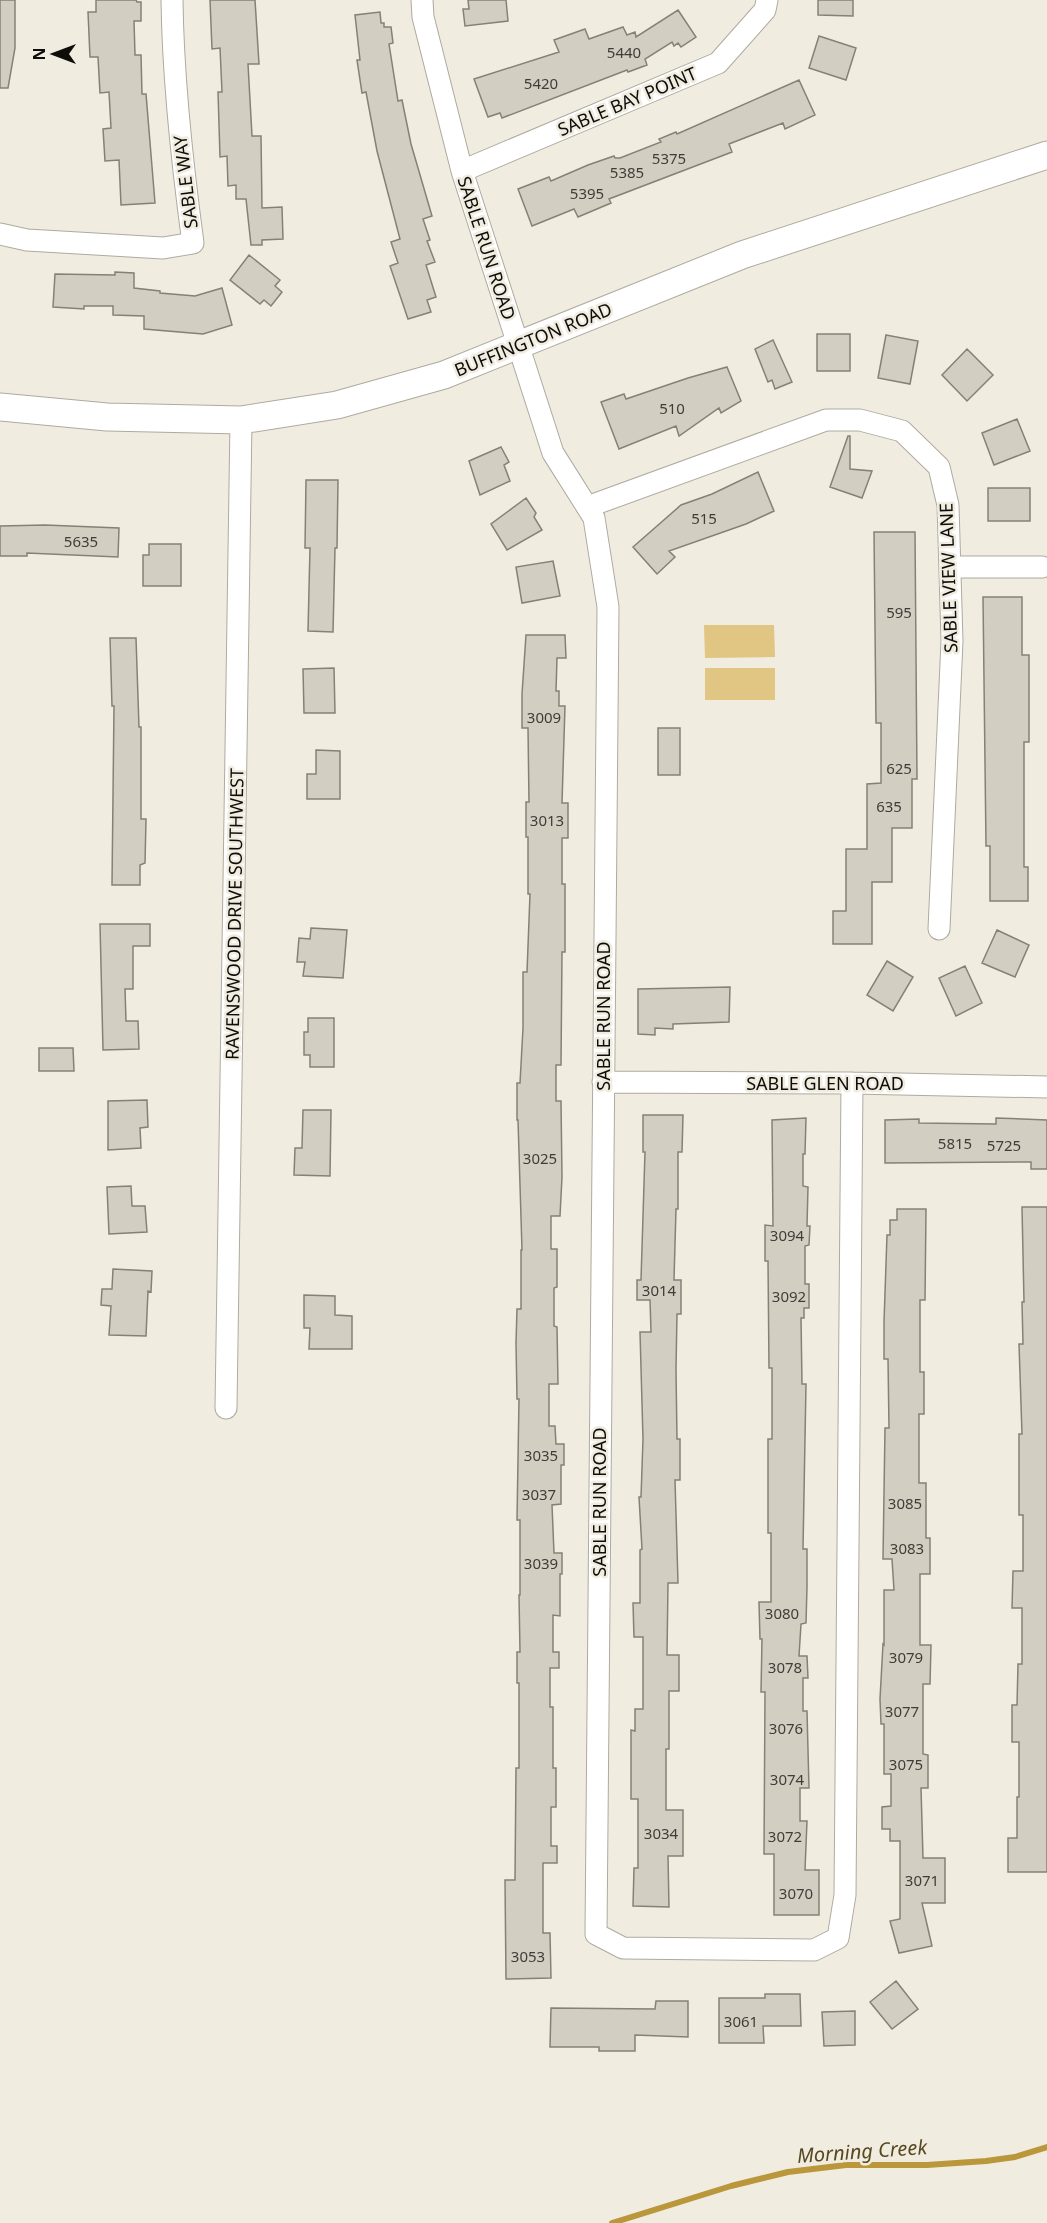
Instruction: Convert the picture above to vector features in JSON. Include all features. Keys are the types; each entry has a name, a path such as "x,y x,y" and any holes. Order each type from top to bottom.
{"street":[{"name":"SABLE WAY","path":"0,234 27,240 163,248 193,243 180,144 172,0"},
{"name":"SABLE RUN ROAD","path":"422,0 423,17 462,171 553,453 594,518 608,607 596,1934 623,1947 814,1950 838,1938 845,1894 852,1083"},
{"name":"SABLE BAY POINT","path":"462,171 718,63 765,10 767,0"},
{"name":"BUFFINGTON ROAD","path":"0,407 107,417 241,420 348,402 444,375 742,255 1047,155"},
{"name":"RAVENSWOOD DRIVE SOUTHWEST","path":"226,1408 241,420"},
{"name":"SABLE VIEW LANE","path":"587,507 825,420 860,420 902,430 939,467 948,504 952,641 939,929"},
{"path":"950,567 1042,567"},
{"name":"SABLE GLEN ROAD","path":"603,1082 852,1083 1047,1087"}],"shaded area":[{"path":"704,625 774,625 775,657 705,658"},
{"path":"705,668 775,668 775,700 705,700"}],"building":[{"path":"0,0 15,0 15,48 8,88 0,88"},
{"path":"96,0 141,2 141,21 134,21 135,55 141,55 142,94 146,94 155,203 121,205 119,160 105,161 103,129 111,128 109,92 100,93 98,57 90,57 88,12 96,12"},
{"path":"210,0 255,0 259,64 248,64 252,136 261,136 262,208 282,207 283,239 262,240 262,245 251,245 246,199 236,199 236,185 228,186 227,156 220,157 218,92 222,92 220,48 212,49"},
{"path":"468,0 506,0 508,21 465,26 463,9 469,9"},
{"path":"818,0 853,0 853,16 818,15"},
{"path":"678,10 696,37 681,47 678,43 674,46 672,42 645,59 647,65 628,72 627,70 502,118 500,113 488,117 474,79 559,52 554,40 585,29 589,39 623,27 627,35 635,32 636,37"},
{"path":"380,12 381,23 384,23 384,27 391,27 393,43 389,44 398,101 402,100 411,144 432,216 423,219 430,240 427,241 435,262 426,265 436,297 427,300 431,312 408,319 390,266 398,263 391,242 400,239 377,151 366,92 362,93 357,60 360,60 355,15"},
{"path":"819,36 856,48 846,80 809,68"},
{"path":"799,80 815,115 785,129 783,123 729,144 732,152 609,199 611,203 578,217 574,209 532,226 518,189 549,177 551,181 614,156 620,158 661,142 659,139 676,132 677,134"},
{"path":"249,255 280,280 275,286 282,292 271,306 264,300 260,304 230,280"},
{"path":"115,272 134,273 134,288 160,291 160,293 195,296 222,288 232,325 203,334 144,329 144,316 113,315 113,306 84,306 84,309 53,307 55,274 115,275"},
{"path":"817,334 850,334 850,371 817,371"},
{"path":"886,335 918,341 910,384 878,378"},
{"path":"773,340 792,382 775,389 772,380 768,382 755,349"},
{"path":"967,349 993,375 967,401 942,375"},
{"path":"727,367 741,401 721,413 719,408 679,436 676,426 619,449 601,402 624,394 626,399"},
{"path":"1017,419 1030,451 994,465 982,433"},
{"path":"848,436 850,436 850,469 872,471 862,498 830,487"},
{"path":"501,447 509,462 504,465 510,481 480,495 469,461"},
{"path":"758,472 774,511 746,524 669,551 675,557 657,574 633,547 681,505 712,494"},
{"path":"306,480 338,480 333,632 308,631 310,548 305,548"},
{"path":"988,488 1030,488 1030,521 988,521"},
{"path":"526,498 536,513 534,517 542,530 507,550 491,524"},
{"path":"0,526 119,528 118,557 27,553 27,556 0,556"},
{"path":"874,532 915,532 917,779 912,779 912,828 892,828 892,882 872,882 872,944 833,944 833,911 846,911 846,849 867,849 867,784 881,783 881,723 876,723"},
{"path":"149,544 181,544 181,586 143,586 143,555 149,555"},
{"path":"553,561 560,596 522,603 516,567"},
{"path":"983,597 1022,597 1022,655 1029,655 1029,742 1024,742 1024,867 1028,867 1028,901 990,901 990,846 986,846"},
{"path":"526,635 565,635 566,658 557,658 556,691 559,691 559,706 565,706 562,803 568,803 568,838 562,838 565,952 562,952 561,1065 556,1065 556,1101 561,1101 562,1177 560,1216 551,1216 551,1249 557,1249 554,1326 557,1327 558,1384 549,1384 549,1426 555,1426 556,1444 564,1444 564,1465 561,1465 561,1504 552,1505 554,1553 562,1553 562,1574 560,1574 560,1616 553,1615 553,1652 559,1652 559,1668 550,1668 550,1707 553,1707 553,1768 556,1768 556,1807 551,1807 551,1846 557,1846 557,1863 543,1863 543,1933 550,1933 551,1978 506,1979 505,1880 515,1880 516,1768 519,1768 517,1652 520,1652 520,1520 517,1520 519,1399 517,1399 516,1343 517,1309 521,1309 522,1250 517,1083 520,1083 523,972 527,972 530,894 528,894 528,837 526,837 526,802 529,802 528,728 522,728"},
{"path":"110,638 136,638 139,727 141,727 141,819 146,819 145,863 140,865 140,885 112,885 114,706 112,706"},
{"path":"334,668 335,713 304,713 303,669"},
{"path":"658,728 680,728 680,775 658,775"},
{"path":"316,750 340,751 340,799 307,799 307,774 316,774"},
{"path":"100,924 150,924 150,946 133,946 133,989 125,989 126,1021 138,1021 139,1049 103,1050"},
{"path":"311,928 347,930 343,978 303,976 305,962 297,962 299,938 310,939"},
{"path":"997,930 1029,945 1015,977 982,963"},
{"path":"887,961 913,977 893,1011 867,995"},
{"path":"965,966 982,1003 956,1016 939,978"},
{"path":"730,987 729,1022 673,1024 673,1029 655,1028 655,1035 638,1034 638,989"},
{"path":"308,1018 334,1018 334,1067 310,1067 310,1055 304,1055 304,1032 308,1032"},
{"path":"39,1048 73,1048 74,1071 39,1071"},
{"path":"147,1100 148,1127 140,1128 141,1148 108,1150 108,1101"},
{"path":"303,1110 331,1110 330,1176 294,1175 295,1148 302,1148"},
{"path":"643,1115 683,1115 682,1152 678,1152 674,1280 681,1280 681,1314 677,1314 676,1369 677,1439 680,1439 680,1480 675,1480 678,1583 668,1583 667,1655 679,1655 679,1691 669,1691 666,1810 683,1810 683,1856 668,1856 669,1907 633,1906 634,1868 638,1868 638,1799 631,1799 631,1730 635,1731 635,1709 643,1709 643,1637 634,1637 633,1603 640,1603 640,1550 642,1549 639,1497 641,1497 643,1439 640,1332 651,1332 650,1300 637,1300 637,1280 641,1280 645,1152 643,1152"},
{"path":"806,1118 803,1186 808,1187 807,1226 810,1226 809,1245 805,1246 805,1284 809,1284 809,1308 804,1308 804,1318 801,1318 802,1384 806,1384 803,1549 807,1549 807,1587 806,1623 801,1624 799,1656 807,1656 808,1678 803,1678 803,1711 807,1711 809,1788 800,1788 800,1821 807,1821 805,1870 819,1870 819,1915 774,1915 774,1854 764,1854 765,1692 761,1692 762,1639 760,1639 759,1602 771,1602 768,1439 772,1439 772,1368 769,1368 768,1261 765,1261 765,1225 773,1226 772,1120"},
{"path":"996,1118 1047,1120 1047,1169 1031,1169 1031,1162 885,1163 885,1120 919,1119 919,1123 996,1124"},
{"path":"131,1186 132,1206 145,1206 147,1232 109,1234 107,1187"},
{"path":"1022,1207 1047,1207 1047,1872 1008,1872 1008,1838 1017,1838 1017,1797 1019,1797 1019,1742 1012,1742 1012,1705 1017,1705 1018,1664 1022,1664 1022,1608 1012,1608 1013,1571 1023,1571 1023,1515 1019,1515 1019,1434 1022,1434 1019,1344 1023,1344 1022,1302 1024,1302"},
{"path":"897,1209 926,1209 925,1300 920,1300 920,1372 924,1372 924,1414 919,1414 919,1483 926,1483 926,1538 930,1538 930,1574 920,1574 920,1645 931,1645 930,1684 923,1684 923,1754 928,1755 928,1788 921,1788 923,1858 945,1858 945,1903 922,1903 932,1946 899,1953 890,1921 900,1919 900,1841 890,1841 890,1829 882,1829 882,1807 891,1806 891,1774 884,1774 884,1724 881,1724 880,1699 884,1645 884,1590 894,1590 892,1559 883,1559 885,1428 889,1428 888,1359 884,1359 884,1322 887,1235 890,1235 890,1220 897,1220"},
{"path":"113,1269 152,1271 151,1292 148,1291 146,1336 109,1335 111,1306 101,1305 102,1289 112,1289"},
{"path":"304,1295 335,1296 335,1315 352,1316 352,1349 309,1349 310,1328 304,1328"},
{"path":"896,1981 918,2009 892,2029 870,2002"},
{"path":"765,1994 800,1994 801,2026 763,2026 764,2043 719,2043 719,1998 765,1998"},
{"path":"656,2001 688,2001 688,2037 635,2035 635,2051 599,2051 599,2047 550,2047 551,2008 655,2009"},
{"path":"855,2011 855,2045 824,2046 822,2012"}],"waterway":[{"name":"Morning Creek","path":"612,2223 731,2186 788,2172 846,2165 927,2165 986,2161 1015,2157 1047,2147"}]}
